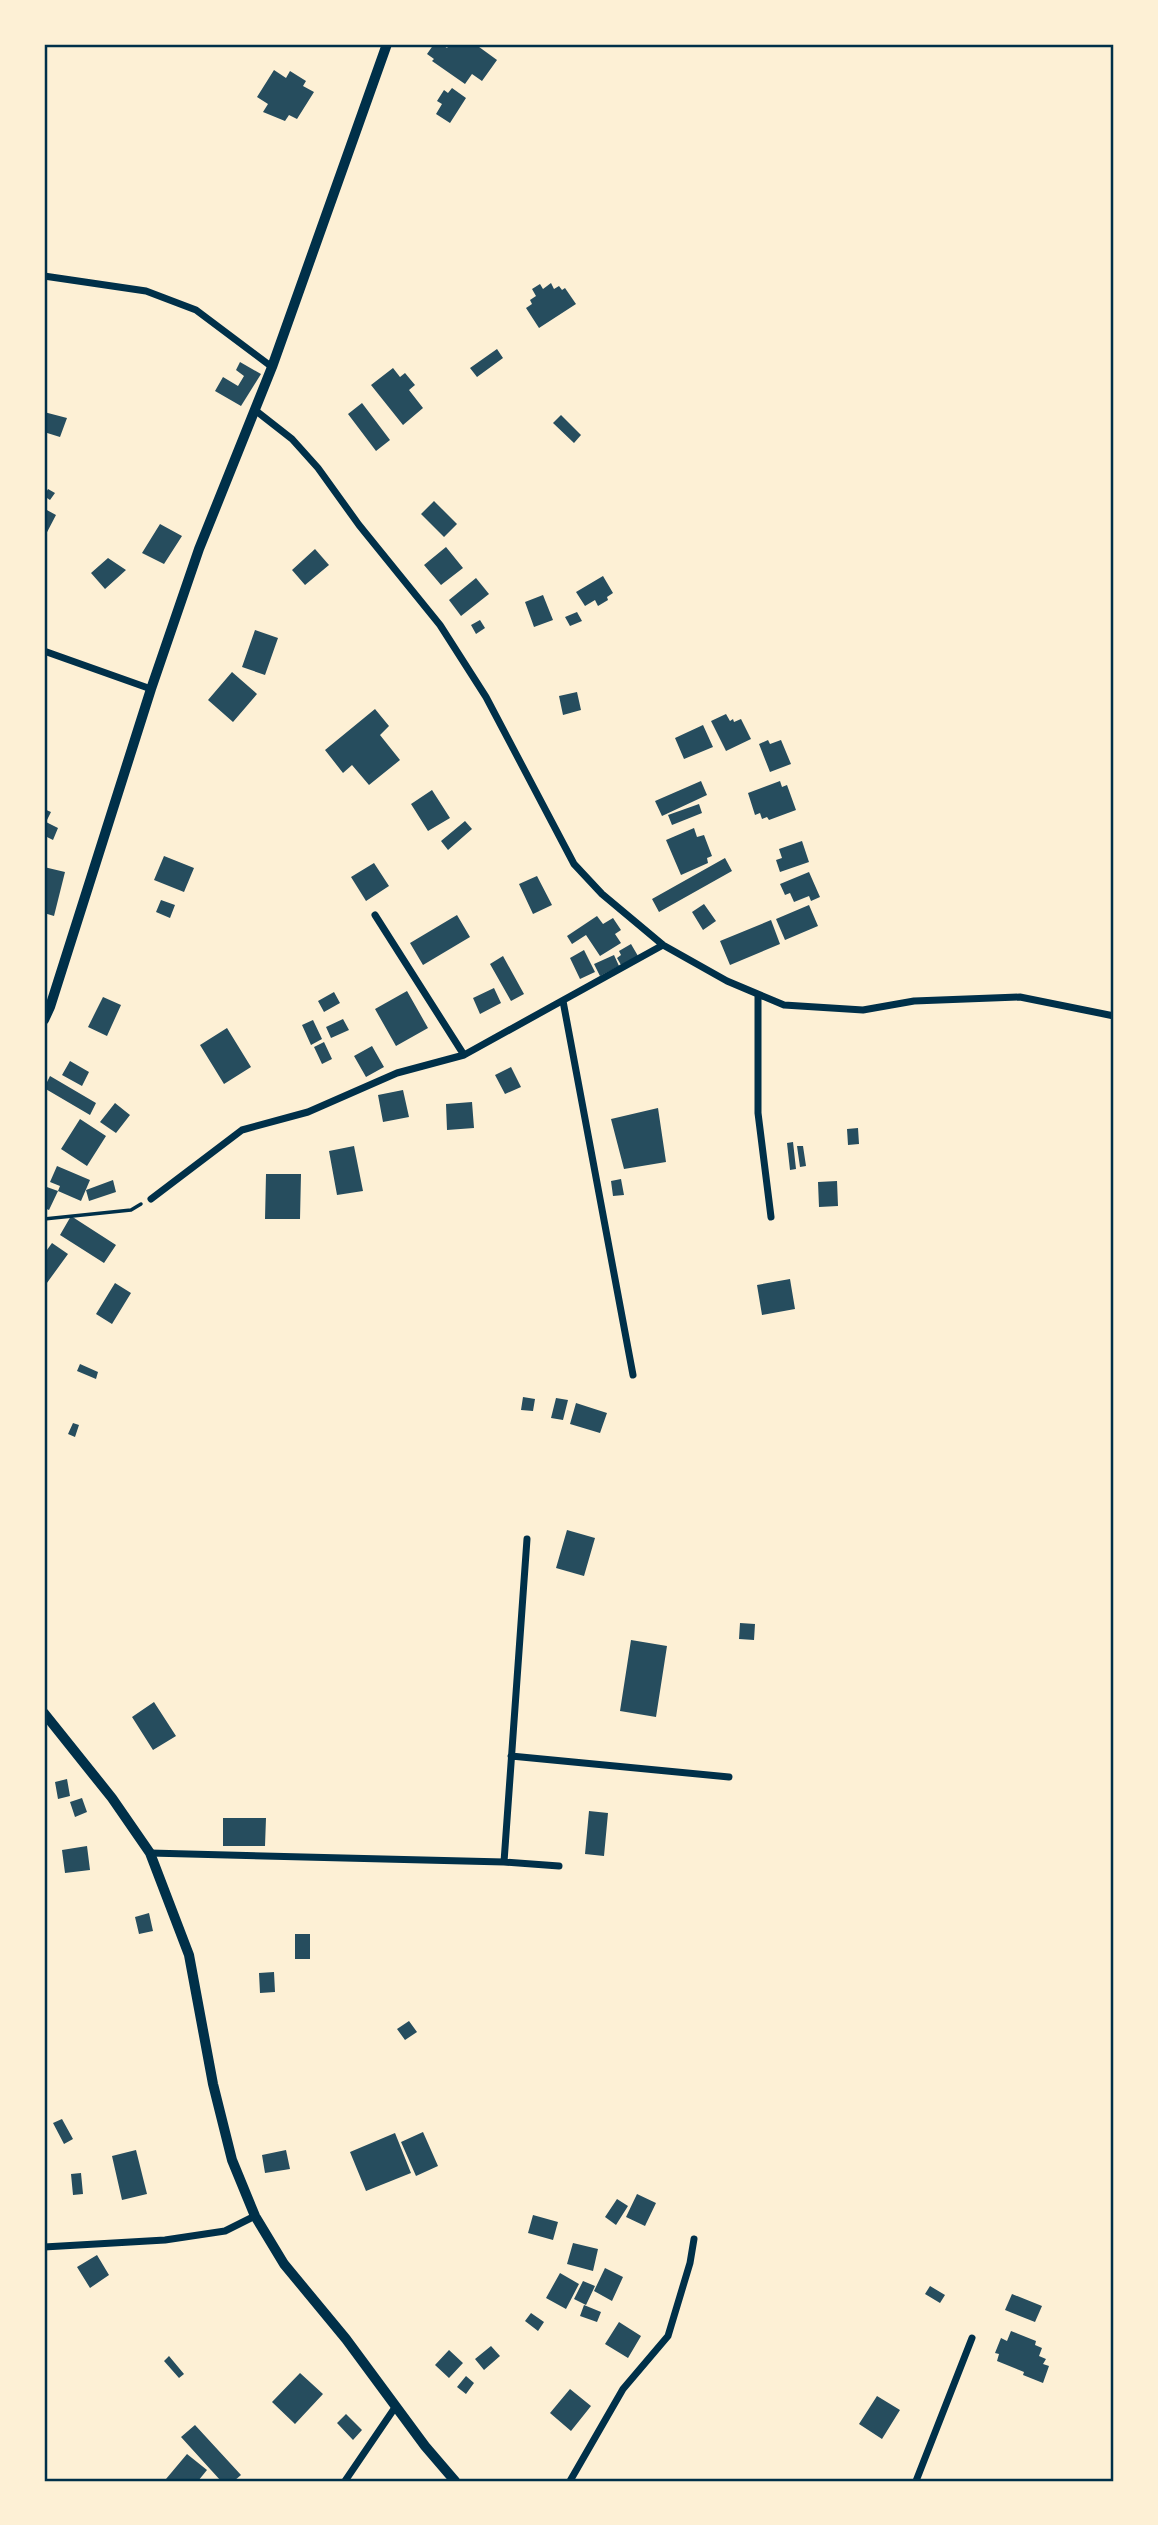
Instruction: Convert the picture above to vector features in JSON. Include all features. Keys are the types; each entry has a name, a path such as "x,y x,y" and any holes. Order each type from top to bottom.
{"street":[{"path":"44,1020 199,549 256,410 387,44"},
{"path":"44,276 146,291 196,310 272,367"},
{"path":"256,410 292,439 318,468 359,525 440,625 486,697 574,864 602,894 663,945 758,995 785,1005 863,1010 914,1001 1020,997 1114,1016"},
{"path":"44,651 151,689"},
{"path":"375,915 464,1055"},
{"path":"150,1199 242,1130 308,1112 397,1073 464,1055 663,945"},
{"path":"758,995 758,1113 771,1217"},
{"path":"563,1001 633,1375"},
{"path":"504,1862 527,1539"},
{"path":"44,1713 112,1798 150,1853 189,1955 213,2084 232,2160 255,2216 284,2264 346,2339 455,2481"},
{"path":"511,1756 729,1777"},
{"path":"150,1853 504,1862 559,1866"},
{"path":"44,2247 165,2240 225,2231 255,2216"},
{"path":"570,2481 623,2389 668,2336 690,2263 694,2239"},
{"path":"916,2481 972,2338"},
{"path":"345,2481 396,2406"}],"path":[{"path":"44,1219 131,1210 150,1199"}],"building":[{"path":"434,44 447,48 450,44 475,44 497,60 482,81 472,74 465,84 432,61 434,59 427,54"},
{"path":"274,70 286,78 290,71 306,81 303,86 314,92 297,119 289,115 285,121 263,112 268,104 257,97"},
{"path":"452,88 466,98 450,123 436,114 442,104 437,101 444,90 448,93"},
{"path":"551,283 554,289 559,286 562,290 565,288 576,304 539,328 526,308 536,296 532,289 540,284 543,289"},
{"path":"497,349 503,358 477,377 470,368"},
{"path":"240,362 261,374 241,406 215,391 223,377 238,386 244,376 236,370"},
{"path":"393,368 400,377 405,373 415,385 409,390 423,408 403,425 371,385"},
{"path":"362,403 390,440 376,451 348,414"},
{"path":"44,412 67,418 60,437 44,432"},
{"path":"561,415 581,435 574,443 553,423"},
{"path":"48,489 55,493 50,500 44,496"},
{"path":"434,501 457,524 444,537 421,514"},
{"path":"45,509 56,515 44,538 44,511"},
{"path":"160,524 182,536 164,564 142,553"},
{"path":"446,547 463,568 441,585 424,565"},
{"path":"315,549 329,565 305,585 292,570"},
{"path":"108,558 126,570 105,589 91,573"},
{"path":"603,576 613,593 598,606 595,600 585,606 576,592"},
{"path":"476,578 489,594 461,616 449,600"},
{"path":"543,595 553,620 534,627 525,602"},
{"path":"577,612 582,621 570,626 565,617"},
{"path":"480,620 485,628 476,634 471,625"},
{"path":"255,630 278,638 265,675 242,667"},
{"path":"232,672 257,694 233,722 208,700"},
{"path":"577,692 581,710 563,715 559,696"},
{"path":"375,709 389,726 380,735 400,760 369,785 352,765 343,773 325,750"},
{"path":"726,714 730,721 741,719 751,739 726,751 711,721"},
{"path":"703,725 713,747 684,759 675,738"},
{"path":"768,740 770,744 781,740 791,764 770,772 759,744"},
{"path":"701,781 707,795 662,816 655,801"},
{"path":"780,781 782,787 787,785 796,810 769,820 767,817 762,819 760,813 755,815 748,793"},
{"path":"432,790 450,818 428,831 411,804"},
{"path":"699,804 702,813 672,825 668,815"},
{"path":"44,809 51,812 46,822 58,828 53,840 47,837 44,844"},
{"path":"465,821 472,829 448,850 441,841"},
{"path":"694,828 697,837 704,835 712,856 707,858 708,863 681,875 666,840"},
{"path":"802,841 809,862 780,872 776,860 782,858 779,849"},
{"path":"164,856 194,868 184,892 154,880"},
{"path":"725,858 732,871 659,912 652,899"},
{"path":"374,863 389,886 366,901 351,877"},
{"path":"44,867 65,872 54,916 44,913"},
{"path":"809,872 820,897 811,901 809,896 794,902 790,893 785,895 780,884"},
{"path":"537,876 552,905 533,914 519,884"},
{"path":"161,900 175,905 170,918 156,912"},
{"path":"704,904 716,921 703,930 692,912"},
{"path":"809,905 818,926 785,940 776,919"},
{"path":"457,915 470,937 423,965 410,943"},
{"path":"597,916 603,924 613,918 621,930 615,934 621,943 600,956 586,935 572,944 567,936"},
{"path":"771,920 780,944 730,965 720,941"},
{"path":"631,944 638,956 621,965 617,958 621,955 619,951"},
{"path":"584,950 595,972 580,979 570,958"},
{"path":"614,955 619,966 600,976 594,964"},
{"path":"503,956 524,994 511,1001 490,964"},
{"path":"494,988 501,1003 480,1014 473,998"},
{"path":"407,991 428,1028 396,1046 375,1009"},
{"path":"334,992 340,1003 324,1012 318,1001"},
{"path":"103,997 121,1005 107,1036 88,1027"},
{"path":"343,1019 349,1030 331,1038 326,1027"},
{"path":"313,1020 322,1039 311,1045 302,1025"},
{"path":"227,1028 251,1067 224,1084 200,1045"},
{"path":"324,1042 332,1059 322,1064 314,1047"},
{"path":"372,1046 384,1067 366,1077 354,1056"},
{"path":"70,1061 89,1072 82,1086 62,1075"},
{"path":"511,1067 521,1087 505,1094 495,1075"},
{"path":"50,1076 96,1103 90,1115 44,1088"},
{"path":"403,1090 409,1117 383,1122 378,1095"},
{"path":"472,1102 474,1128 447,1130 446,1104"},
{"path":"115,1103 130,1115 116,1133 100,1122"},
{"path":"658,1108 666,1162 624,1169 611,1119"},
{"path":"80,1119 106,1136 87,1166 61,1149"},
{"path":"858,1128 859,1144 848,1145 847,1129"},
{"path":"793,1142 796,1169 790,1170 787,1143"},
{"path":"354,1146 363,1191 337,1195 329,1151"},
{"path":"797,1146 803,1146 806,1166 800,1167"},
{"path":"57,1166 90,1180 81,1201 58,1191 60,1186 50,1182"},
{"path":"266,1174 301,1174 300,1219 265,1219"},
{"path":"621,1179 624,1195 613,1196 611,1181"},
{"path":"113,1180 116,1192 89,1201 86,1190"},
{"path":"837,1181 838,1206 819,1207 818,1182"},
{"path":"44,1186 58,1191 49,1210 44,1208"},
{"path":"71,1216 116,1245 104,1263 60,1235"},
{"path":"52,1243 68,1254 44,1287 44,1254"},
{"path":"790,1279 795,1309 762,1315 757,1285"},
{"path":"115,1283 131,1293 112,1324 96,1314"},
{"path":"80,1364 98,1372 96,1379 77,1371"},
{"path":"523,1397 535,1399 533,1411 521,1410"},
{"path":"556,1398 568,1400 563,1420 551,1418"},
{"path":"576,1403 607,1413 600,1433 570,1424"},
{"path":"73,1423 79,1425 75,1437 68,1434"},
{"path":"567,1530 595,1538 584,1576 556,1568"},
{"path":"740,1623 755,1624 754,1640 739,1639"},
{"path":"631,1640 667,1646 656,1717 620,1711"},
{"path":"154,1702 176,1736 153,1750 132,1717"},
{"path":"67,1779 70,1796 58,1799 55,1782"},
{"path":"82,1798 87,1812 75,1817 70,1802"},
{"path":"589,1811 608,1813 604,1856 585,1854"},
{"path":"223,1818 266,1818 265,1846 223,1846"},
{"path":"87,1846 90,1870 65,1873 62,1850"},
{"path":"149,1913 153,1931 139,1934 135,1917"},
{"path":"295,1934 310,1934 310,1959 295,1959"},
{"path":"274,1972 275,1992 260,1993 259,1973"},
{"path":"409,2021 417,2032 405,2040 397,2029"},
{"path":"62,2119 73,2139 64,2144 53,2123"},
{"path":"423,2132 438,2166 416,2176 401,2142"},
{"path":"395,2133 411,2173 366,2191 350,2152"},
{"path":"136,2150 147,2194 122,2200 112,2156"},
{"path":"286,2150 290,2169 265,2173 262,2155"},
{"path":"81,2173 83,2194 73,2195 71,2174"},
{"path":"637,2194 656,2203 645,2226 626,2217"},
{"path":"617,2199 628,2206 616,2225 605,2217"},
{"path":"533,2215 558,2222 553,2240 528,2233"},
{"path":"573,2243 598,2249 593,2271 567,2264"},
{"path":"97,2255 109,2275 90,2288 77,2267"},
{"path":"605,2268 623,2277 612,2301 594,2291"},
{"path":"560,2273 579,2284 566,2309 546,2298"},
{"path":"583,2281 595,2286 586,2305 574,2299"},
{"path":"930,2286 945,2295 940,2303 925,2294"},
{"path":"1012,2294 1042,2306 1035,2322 1005,2310"},
{"path":"584,2305 601,2312 597,2322 580,2316"},
{"path":"531,2313 544,2322 538,2331 525,2321"},
{"path":"619,2322 641,2336 628,2358 605,2344"},
{"path":"1011,2331 1036,2341 1035,2345 1042,2348 1039,2356 1046,2359 1043,2364 1049,2366 1043,2383 997,2361 999,2354 995,2353 1001,2338 1007,2341"},
{"path":"491,2346 500,2356 484,2370 475,2359"},
{"path":"449,2350 463,2363 449,2378 435,2365"},
{"path":"169,2356 184,2374 179,2378 164,2361"},
{"path":"300,2373 323,2394 295,2424 272,2402"},
{"path":"466,2376 474,2383 466,2394 457,2387"},
{"path":"570,2389 591,2406 571,2431 550,2413"},
{"path":"877,2396 900,2410 882,2439 859,2424"},
{"path":"346,2414 362,2430 353,2440 337,2423"},
{"path":"195,2425 241,2475 234,2481 221,2481 181,2437"},
{"path":"187,2454 207,2470 198,2481 166,2479"}]}
